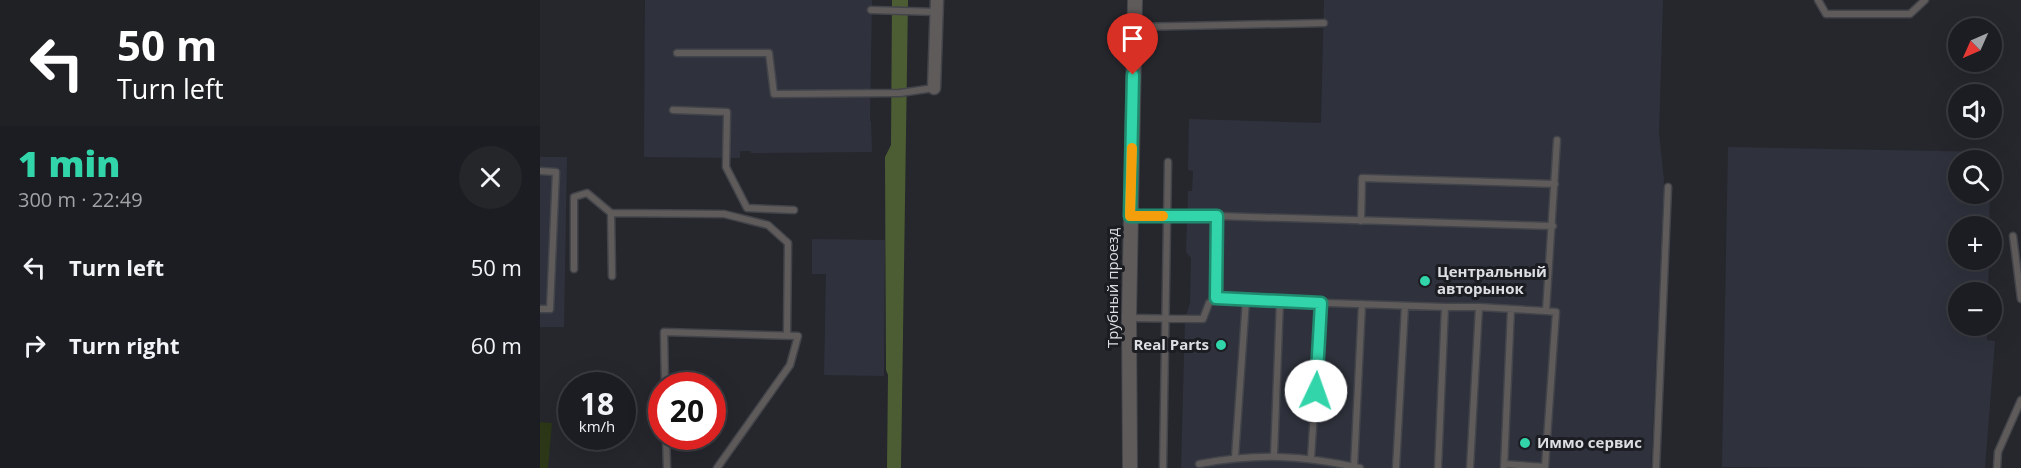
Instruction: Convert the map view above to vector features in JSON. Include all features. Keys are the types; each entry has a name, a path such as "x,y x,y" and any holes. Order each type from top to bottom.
{"street":[{"name":"Трубный проезд","path":"1130,468 1130,216 1135,0"},
{"path":"934,88 937,6"}],"lane":[{"path":"1818,0 1826,14 1910,14 1925,0"},
{"path":"871,10 937,6"},
{"path":"1134,27 1323,23"},
{"path":"677,53 769,53 774,94 900,93 934,88"},
{"path":"673,110 727,112 726,167 747,208 794,210"},
{"path":"1546,311 1557,140"},
{"path":"1163,468 1168,162"},
{"path":"540,171 556,172 550,309 540,309"},
{"path":"1361,221 1362,178 1555,184"},
{"path":"1656,468 1668,187"},
{"path":"574,269 574,197 587,193 611,213 724,214 768,225 788,243 787,335"},
{"path":"611,213 612,276"},
{"path":"1130,216 1217,216 1553,226"},
{"path":"1216,298 1217,216"},
{"path":"2013,236 2021,299"},
{"path":"1129,318 1203,319 1209,303 1216,298 1479,307 1546,311 1556,312 1545,467 1504,466 1511,309"},
{"path":"1235,457 1246,300"},
{"path":"1274,455 1280,301"},
{"path":"1311,458 1321,303"},
{"path":"1198,464 1235,457 1274,455 1311,458 1357,467 1362,304"},
{"path":"1396,468 1405,306"},
{"path":"1438,468 1445,307"},
{"path":"1470,468 1479,307"},
{"path":"665,372 664,332 798,336 790,365 717,468"},
{"path":"1997,468 1998,452 2021,400"},
{"path":"666,450 667,468"}],"shaded area":[{"path":"645,0 872,0 870,121 872,152 751,153 751,151 740,151 740,158 644,157"},
{"name":"Центральный авторынок","path":"1324,0 1663,0 1659,133 1664,180 1651,468 1181,468 1185,319 1190,303 1191,258 1186,252 1188,191 1192,191 1193,171 1188,170 1189,119 1321,123"},
{"path":"1728,147 1948,151 1948,204 1990,204 1989,216 1948,216 1948,270 1989,270 1988,282 1948,282 1948,336 1987,336 1987,340 1995,341 1985,468 1722,467"},
{"path":"540,157 567,157 564,327 540,327"},
{"path":"812,239 885,240 884,376 824,375 826,274 812,274"}],"green space":[{"path":"892,0 908,0 901,468 887,468 885,157 891,145"},
{"path":"540,422 552,423 548,468 540,468"}],"slow traffic":[{"path":"1132,148 1130,216 1163,216"}],"place":[{"name":"Центральный авторынок","path":"1425,281"},
{"name":"Real Parts","path":"1221,345"},
{"name":"Иммо сервис","path":"1525,443"}],"route":[{"path":"1133,75 1130,216 1217,216 1216,298 1321,303 1316,391"}]}
